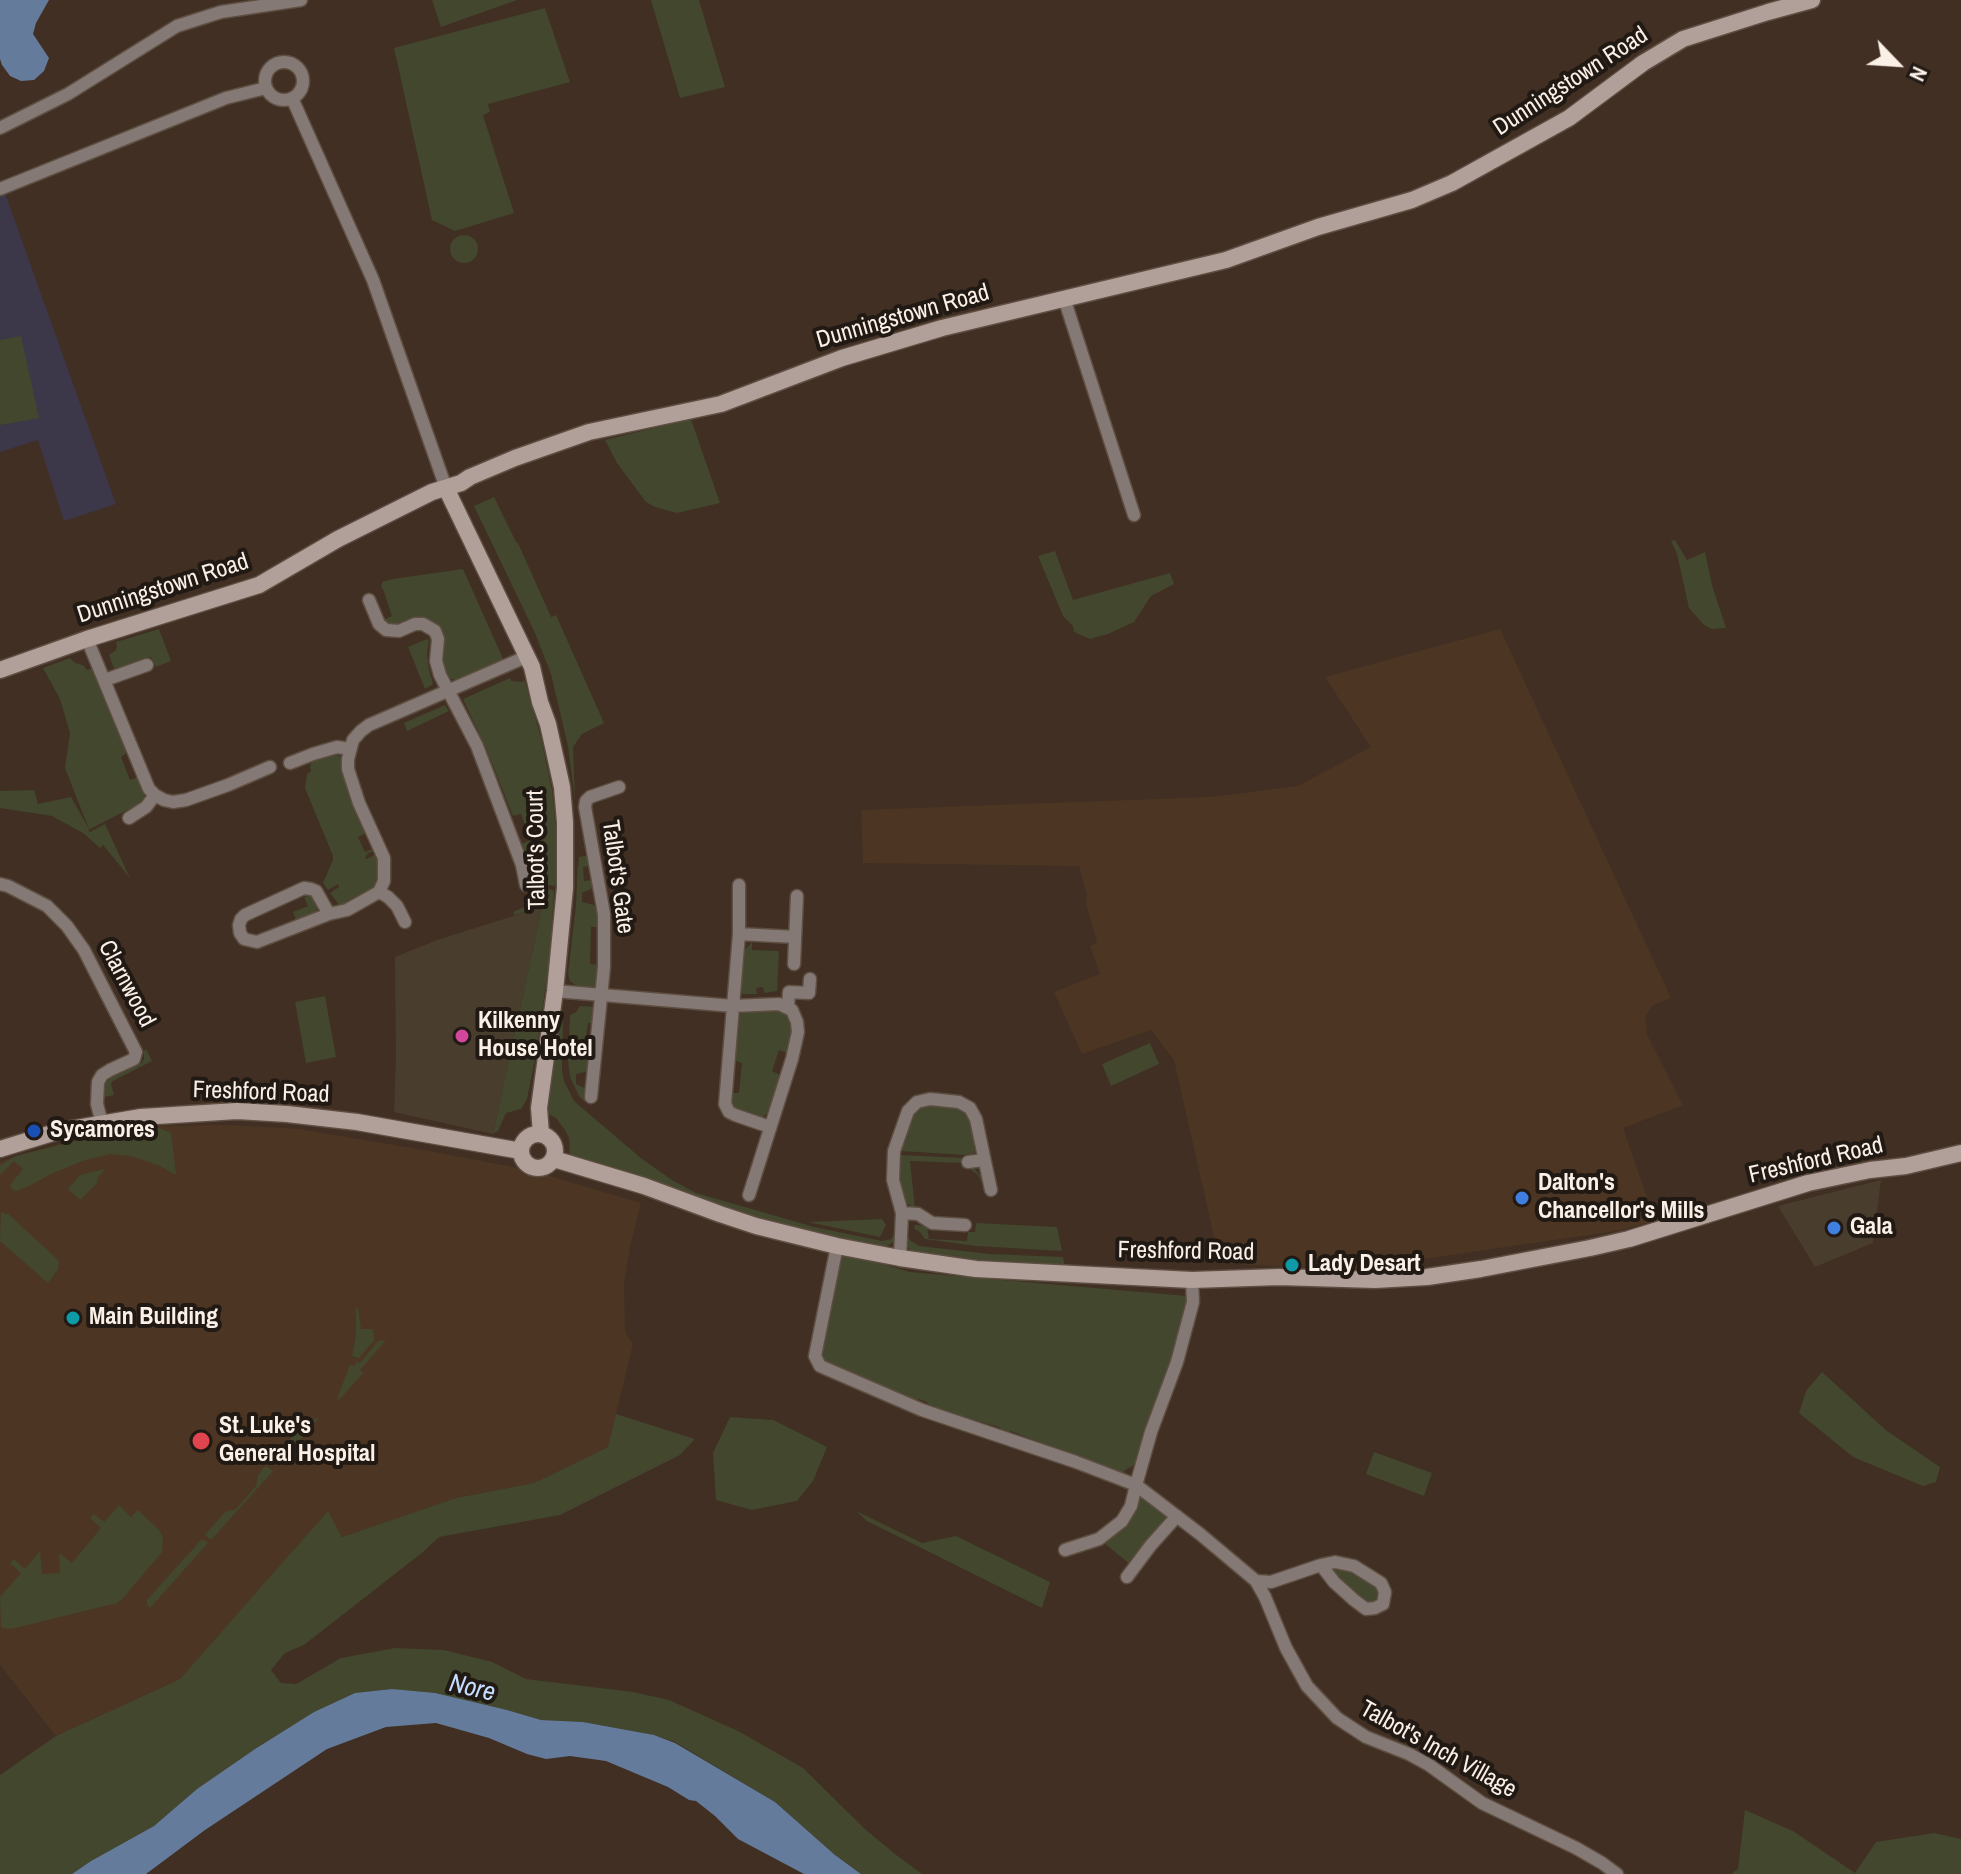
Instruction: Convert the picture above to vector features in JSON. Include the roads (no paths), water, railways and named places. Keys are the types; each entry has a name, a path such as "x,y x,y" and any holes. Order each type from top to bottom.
{"street":[{"path":"0,128 68,94 177,26 221,12 301,0"},
{"name":"Dunningstown Road","path":"0,670 259,585 338,539 432,492 589,432 721,404 842,358 961,323 1226,260 1318,227 1412,200 1452,183 1569,118 1643,63 1683,39 1812,0"},
{"path":"286,62 295,65 301,72 304,81 301,91 292,98 279,100 266,88 265,78 276,64 286,62"},
{"path":"0,189 226,98 266,88"},
{"path":"292,98 373,280 446,488"},
{"path":"1064,298 1134,515"},
{"name":"Talbot's Court","path":"446,488 528,656 562,787 565,888 539,1108 541,1134"},
{"name":"Talbot's Court","path":"369,600 379,624 386,630 399,631 423,624 435,631 440,675 477,746 528,864 526,885"},
{"path":"87,639 149,789 155,795 173,802 186,800 270,767"},
{"path":"329,914 316,891 304,888 245,915 239,925 240,933 244,939 257,942 347,910 379,892 384,881 384,858 359,803 348,769 353,740 369,725 528,656"},
{"path":"105,680 147,665"},
{"path":"297,763 337,747 350,749"},
{"name":"Talbot's Gate","path":"591,1097 602,996 604,914 585,807 590,797 619,787"},
{"path":"129,818 146,807 155,795"},
{"name":"Clarnwood","path":"0,884 47,906 67,926 84,950 136,1052 134,1059 102,1075 98,1082 97,1104 102,1124"},
{"path":"739,885 739,934 725,1104 729,1112 770,1127"},
{"path":"379,892 397,906 405,922"},
{"path":"794,964 797,896"},
{"path":"739,934 795,937"},
{"path":"788,1007 789,992 809,993 810,979"},
{"path":"555,991 733,1006 779,1004 795,1014 798,1032 792,1059 749,1195"},
{"path":"900,1258 902,1213 893,1180 894,1151 908,1111 917,1102 930,1099 959,1102 970,1108 976,1119 991,1190"},
{"name":"Freshford Road","path":"0,1149 59,1131 141,1117 237,1111 287,1114 399,1128 521,1151 523,1159 532,1167 544,1167 554,1159 644,1186 756,1226 900,1258 976,1269 1192,1280 1279,1277 1375,1280 1481,1269 1629,1239 1808,1183 1961,1153"},
{"path":"521,1151 529,1136 541,1134 554,1143 554,1159"},
{"path":"968,1162 984,1160"},
{"path":"902,1213 918,1214 932,1223 965,1225"},
{"name":"Talbot's Inch Village","path":"837,1246 815,1356 820,1366 922,1410 1136,1485 1256,1581 1307,1686 1337,1718 1366,1737 1429,1765 1482,1803 1576,1848 1617,1874"},
{"path":"1065,1550 1099,1539 1122,1521 1131,1506 1151,1432 1177,1362 1193,1302 1192,1280"},
{"path":"1127,1577 1177,1516"},
{"path":"1256,1581 1271,1582 1321,1565 1335,1562 1354,1566 1381,1583 1385,1592 1383,1604 1366,1609 1334,1582 1321,1565"}],"water":[{"path":"0,0 49,0 33,34 49,58 44,71 34,80 21,81 10,76 2,65"},
{"path":"392,1689 435,1693 541,1720 583,1722 654,1735 675,1743 775,1802 861,1874 804,1874 738,1839 696,1801 606,1761 570,1756 546,1759 436,1723 386,1727 327,1749 205,1830 146,1874 72,1874 154,1826 197,1789 314,1712 355,1693"}],"place":[{"name":"Kilkenny House Hotel","path":"462,1036"},
{"name":"Sycamores","path":"34,1131"},
{"name":"Dalton's Chancellor's Mills","path":"1522,1198"},
{"name":"Gala","path":"1834,1228"},
{"name":"Lady Desart","path":"1292,1265"},
{"name":"Main Building","path":"73,1318"},
{"name":"St. Luke's General Hospital","path":"201,1441"}],"water label":[{"name":"Nore","path":"472,1689"}]}
